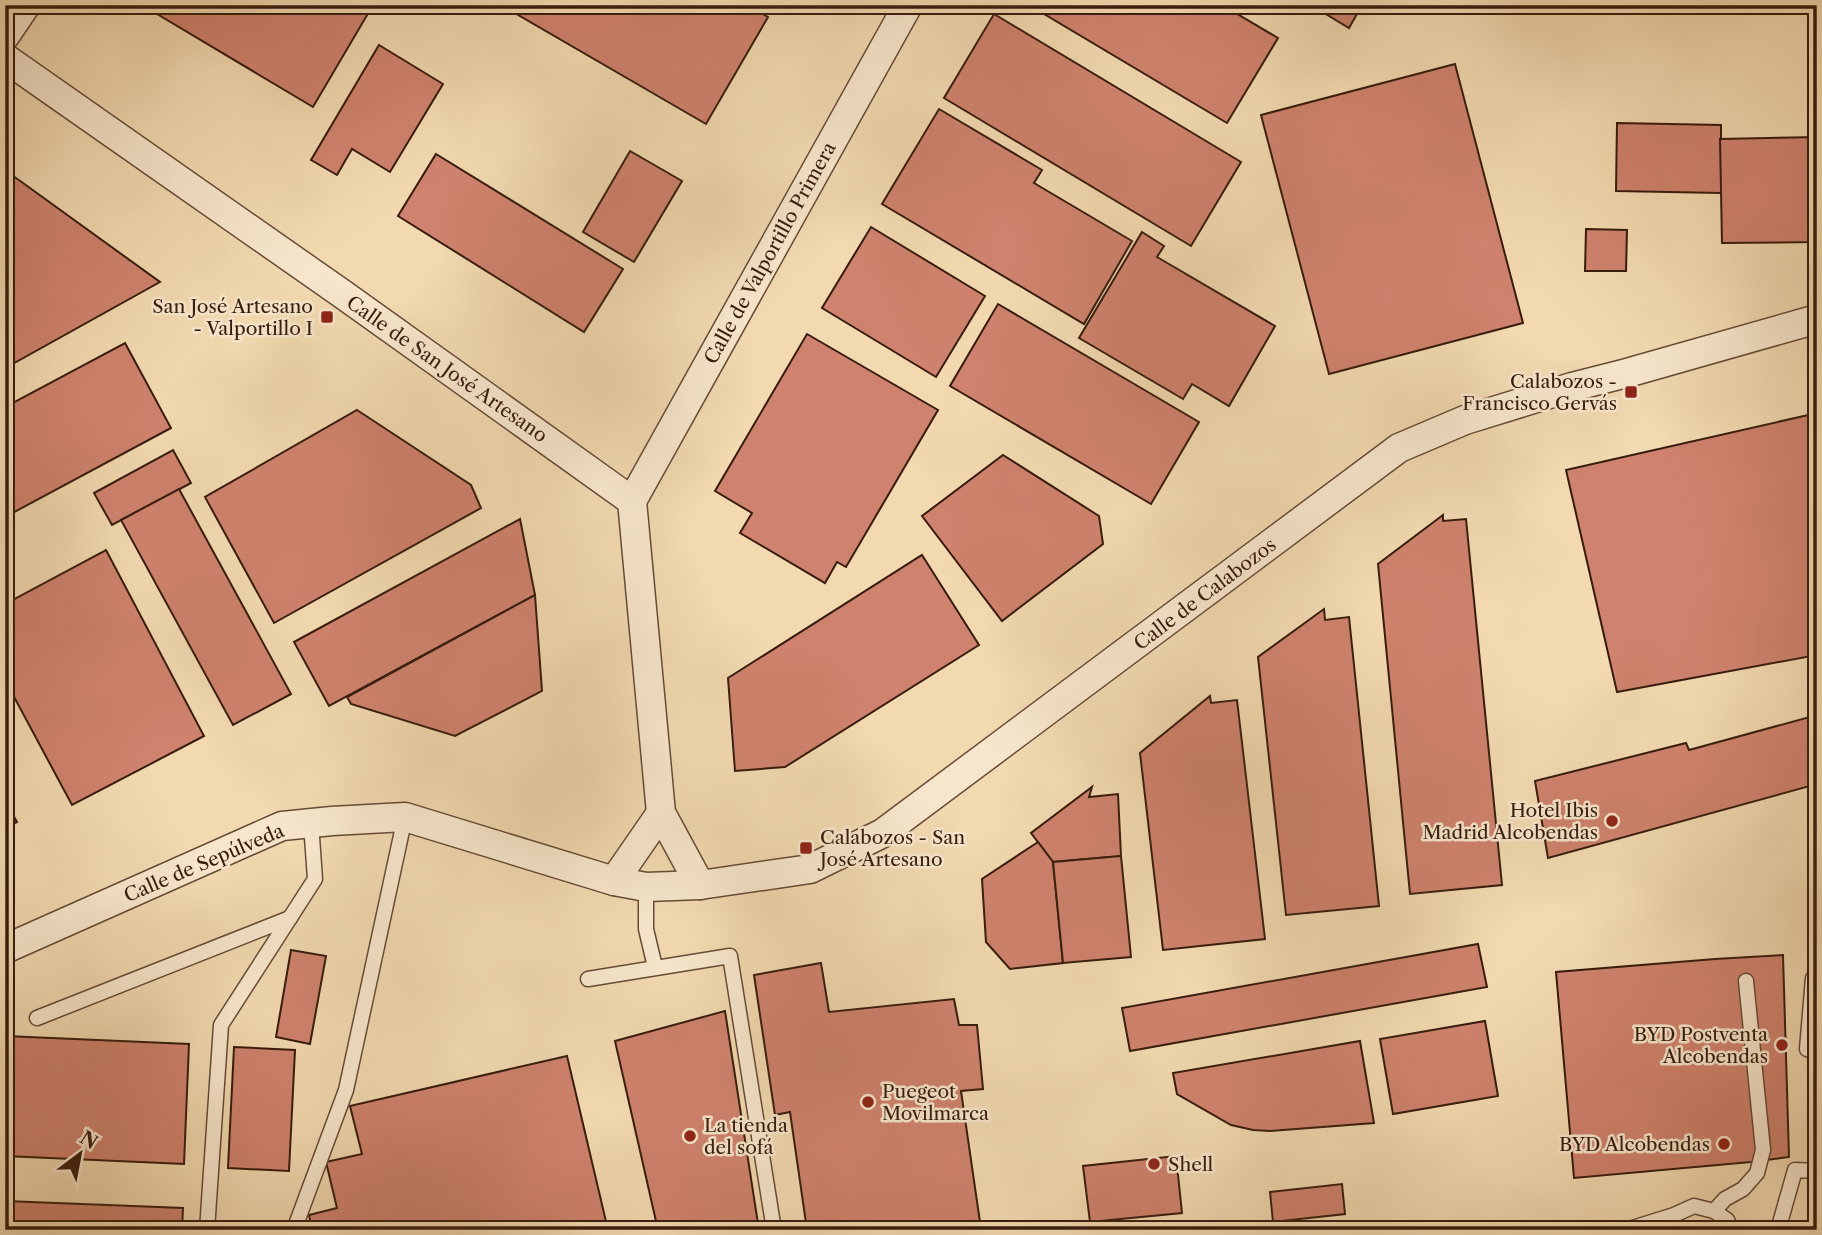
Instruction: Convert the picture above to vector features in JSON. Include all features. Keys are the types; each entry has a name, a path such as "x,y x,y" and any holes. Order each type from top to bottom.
{"street":[{"path":"5,36 26,5"},
{"name":"Calle de Valportillo Primera","path":"632,501 908,5"},
{"name":"Calle de San José Artesano","path":"5,58 632,501"},
{"name":"Calle de Calabozos","path":"614,881 646,887 700,885 810,869 883,834 1399,448 1465,420 1572,387 1817,319"},
{"path":"632,501 661,813 700,885"},
{"path":"614,881 661,813"},
{"name":"Calle de Sepúlveda","path":"5,949 282,826 405,817 614,881"}],"lane":[{"path":"294,1230 346,1090 405,817"},
{"path":"206,1230 221,1025 315,879 311,823"},
{"path":"646,887 646,929 655,967"},
{"path":"37,1018 290,918"},
{"path":"588,979 730,956 774,1230"},
{"path":"1813,978 1807,1049 1817,1052"},
{"path":"1714,1210 1725,1199 1742,1189 1757,1172 1763,1150 1746,981"},
{"path":"1778,1230 1796,1170 1817,1171"},
{"path":"1626,1230 1694,1206 1714,1210 1727,1220 1732,1230"}],"building":[{"path":"142,5 373,5 313,107"},
{"path":"501,5 747,5 768,17 706,124"},
{"path":"1029,5 1222,5 1278,38 1227,123"},
{"path":"1311,5 1362,5 1349,28"},
{"path":"994,14 1241,162 1191,246 944,98"},
{"path":"379,45 443,84 390,172 352,149 337,175 311,160"},
{"path":"1455,64 1523,323 1329,374 1261,115"},
{"path":"939,109 1042,170 1034,183 1132,241 1084,324 882,204"},
{"path":"1617,123 1721,125 1721,193 1616,191"},
{"path":"1817,137 1817,242 1722,243 1720,139"},
{"path":"630,151 682,181 634,262 583,232"},
{"path":"436,154 623,269 584,332 398,216"},
{"path":"5,170 160,282 7,367 5,365"},
{"path":"871,227 985,296 936,377 822,308"},
{"path":"1586,229 1627,230 1626,271 1585,271"},
{"path":"1142,232 1164,246 1157,257 1275,326 1229,406 1192,384 1183,399 1079,338"},
{"path":"998,304 1199,422 1151,504 950,386"},
{"path":"807,334 938,410 846,567 837,562 825,583 740,533 752,513 715,491"},
{"path":"125,343 171,428 5,517 5,407"},
{"path":"357,410 471,485 481,508 274,623 205,497"},
{"path":"1817,413 1817,655 1617,692 1566,470"},
{"path":"173,450 191,483 112,525 94,493"},
{"path":"1003,455 1099,516 1103,544 1002,621 922,516"},
{"path":"179,489 291,694 233,725 121,520"},
{"path":"1443,515 1443,521 1466,519 1502,885 1410,894 1378,564"},
{"path":"520,519 535,595 329,706 294,642"},
{"path":"106,550 204,736 72,805 5,680 5,604"},
{"path":"922,555 979,645 785,767 735,771 728,678"},
{"path":"535,595 542,691 455,736 351,704 347,697"},
{"path":"1324,609 1325,620 1349,617 1379,906 1286,915 1258,657"},
{"path":"1210,696 1211,703 1237,700 1265,939 1163,950 1140,753"},
{"name":"Hotel Ibis Madrid Alcobendas","path":"1817,715 1817,784 1548,858 1535,781 1686,743 1689,750"},
{"path":"1092,787 1089,797 1118,794 1121,856 1053,862 1031,833"},
{"path":"5,800 17,822 5,828"},
{"path":"1038,842 1053,862 1063,963 1010,969 986,942 982,879"},
{"path":"1121,856 1131,957 1063,963 1053,862"},
{"path":"1478,944 1487,987 1130,1051 1122,1008"},
{"path":"291,950 326,956 310,1044 276,1037"},
{"path":"1783,955 1789,1157 1574,1178 1556,972"},
{"name":"Puegeot Movilmarca","path":"821,963 829,1012 954,999 959,1025 977,1025 983,1089 961,1091 981,1229 807,1230 790,1112 775,1115 754,975"},
{"name":"La tienda del sofá","path":"725,1011 759,1230 658,1230 615,1041"},
{"path":"1485,1021 1498,1096 1393,1114 1380,1039"},
{"path":"5,1036 189,1044 184,1164 5,1156"},
{"path":"1360,1041 1374,1123 1253,1130 1231,1125 1177,1094 1173,1073"},
{"path":"234,1047 295,1050 289,1171 228,1168"},
{"path":"567,1056 608,1230 312,1230 309,1215 337,1208 326,1162 362,1154 350,1106"},
{"path":"1176,1156 1182,1213 1090,1222 1083,1166"},
{"path":"1342,1184 1345,1214 1273,1222 1270,1192"},
{"path":"5,1201 183,1208 182,1230 5,1230"}],"place":[{"name":"San José Artesano - Valportillo I","path":"327,317"},
{"name":"Calabozos - Francisco Gervás","path":"1631,392"},
{"name":"Hotel Ibis Madrid Alcobendas","path":"1612,821"},
{"name":"Calabozos - San José Artesano","path":"806,848"},
{"name":"BYD Postventa Alcobendas","path":"1782,1045"},
{"name":"Puegeot Movilmarca","path":"868,1102"},
{"name":"La tienda del sofá","path":"690,1136"},
{"name":"BYD Alcobendas","path":"1724,1144"},
{"name":"Shell","path":"1154,1164"}]}
